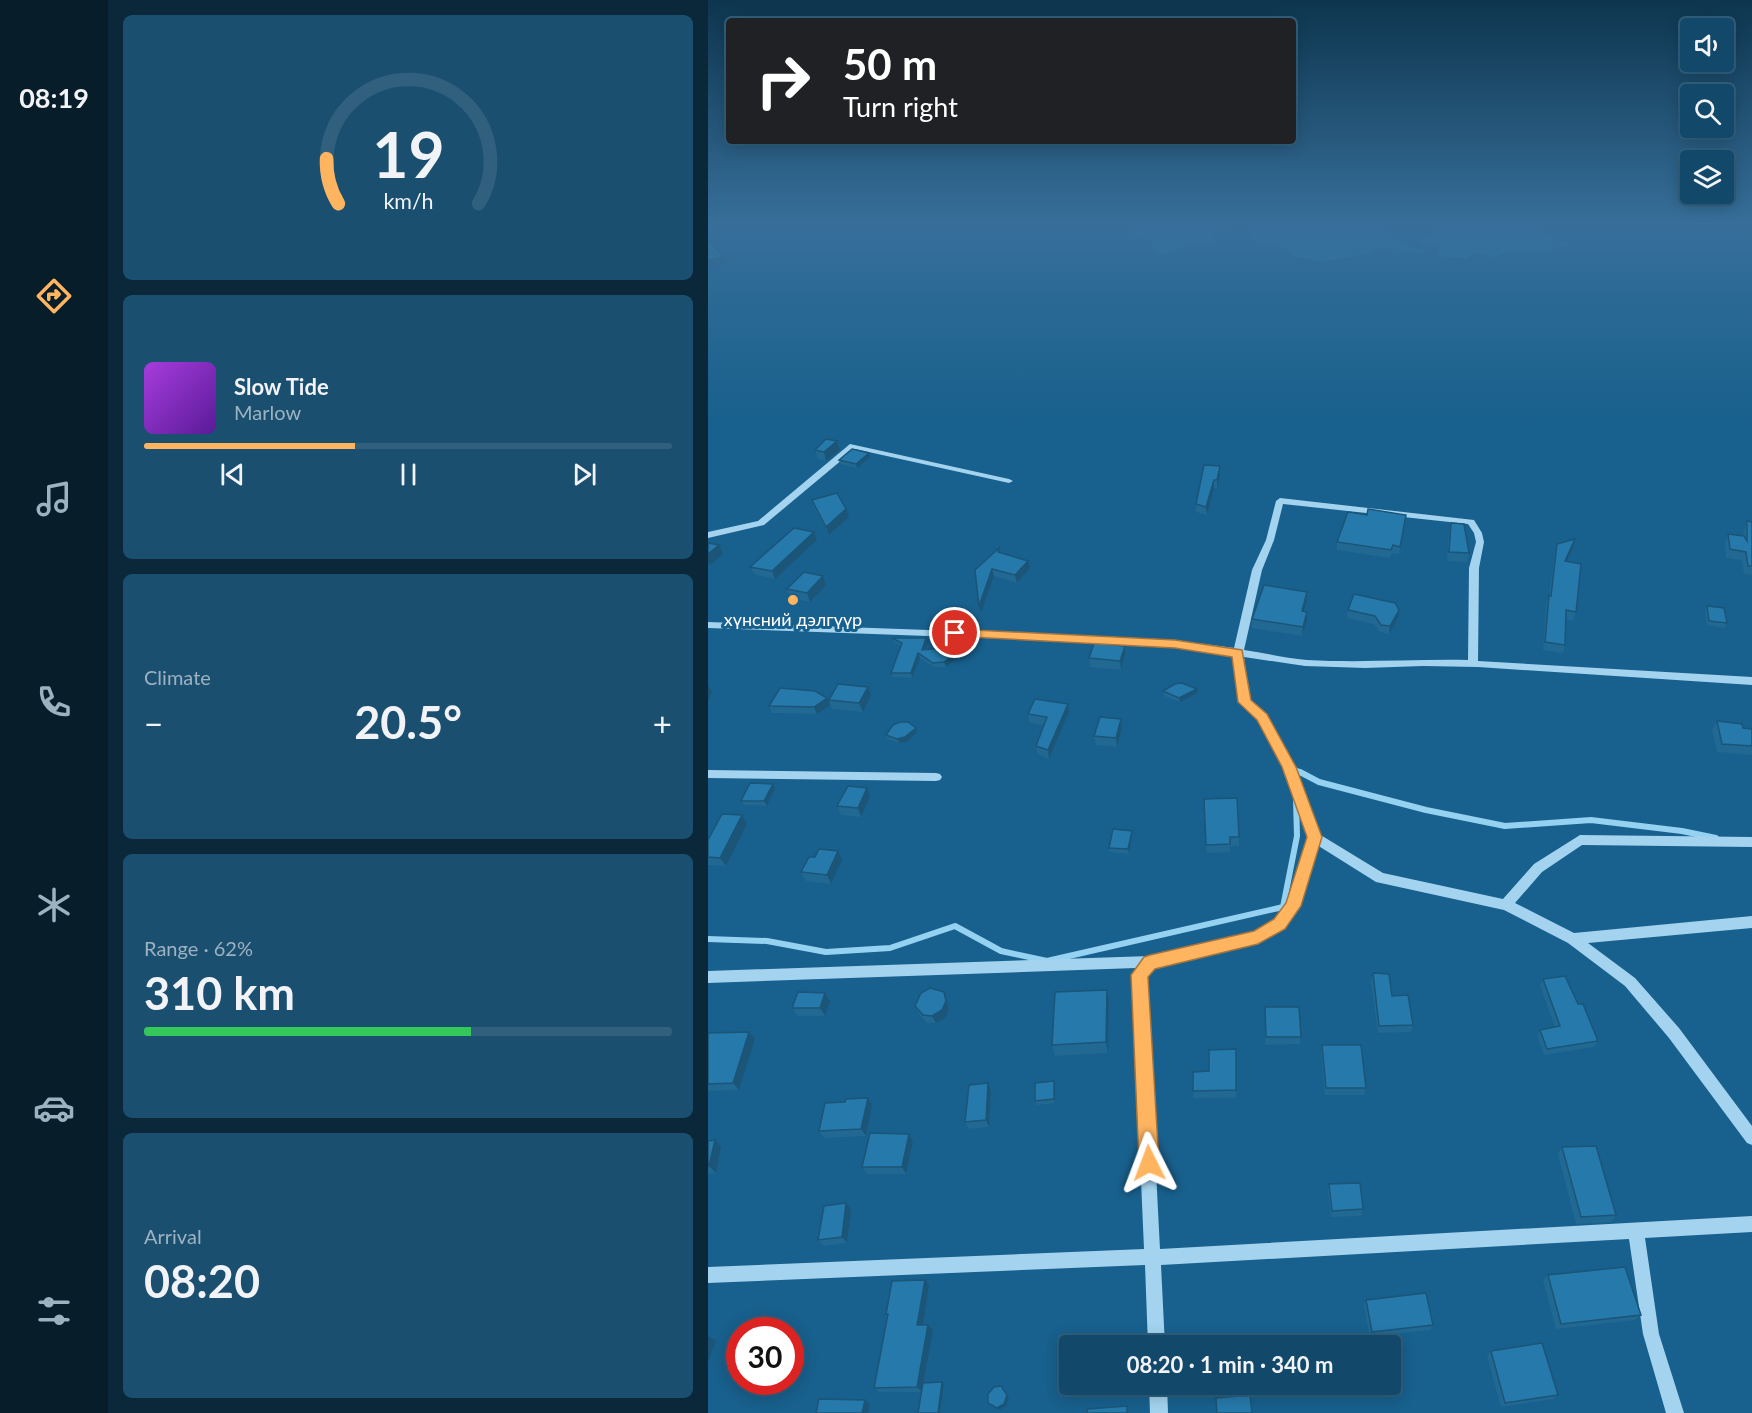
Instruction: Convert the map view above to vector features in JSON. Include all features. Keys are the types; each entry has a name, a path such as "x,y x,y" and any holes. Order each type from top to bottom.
{"street":[{"path":"708,535 761,523 853,447 1009,481"},
{"path":"708,977 1150,962 1258,937 1279,924 1293,906 1314,837 1289,767 1262,717 1245,702 1238,653 1257,570 1270,540 1280,501 1472,522 1480,542 1474,568 1473,664"},
{"path":"708,625 1118,640 1175,644 1305,663 1473,664 1752,681"},
{"path":"708,774 936,777"},
{"path":"1314,837 1380,878 1506,905 1572,939 1630,982 1674,1033 1752,1138"},
{"path":"1506,905 1538,868 1580,840 1752,842"},
{"path":"1572,939 1752,922"},
{"path":"1150,962 1139,975 1154,1257 1156,1335"},
{"path":"708,1275 1154,1257 1752,1224"},
{"path":"1636,1230 1651,1334 1675,1413"},
{"path":"1158,1395 1159,1413"}],"building":[{"path":"826,439 837,441 824,452 815,450"},
{"path":"852,449 869,453 856,464 839,460"},
{"path":"1204,465 1220,466 1206,507 1196,504"},
{"path":"837,493 846,509 826,527 812,500"},
{"path":"1368,509 1406,515 1400,547 1393,545 1391,550 1337,542 1348,512 1367,515"},
{"path":"1747,521 1752,522 1752,566 1748,566 1746,552 1730,549 1728,534 1744,536 1747,541"},
{"path":"1451,523 1464,524 1469,553 1449,552"},
{"path":"794,528 814,532 772,571 750,567"},
{"path":"1575,539 1565,561 1581,564 1576,612 1566,610 1565,645 1545,642 1557,544"},
{"path":"708,543 719,545 708,554"},
{"path":"999,548 998,552 1028,561 1015,575 992,569 979,606 975,570"},
{"path":"804,572 823,576 807,593 787,589"},
{"path":"1264,585 1307,592 1302,611 1307,612 1303,627 1252,619"},
{"path":"1354,594 1395,603 1399,610 1390,626 1381,625 1375,616 1348,610"},
{"path":"1707,606 1724,608 1727,623 1709,621"},
{"path":"892,638 926,638 922,650 943,648 959,651 944,662 933,663 918,653 911,673 891,673 902,643"},
{"path":"1094,643 1125,646 1120,661 1089,658"},
{"path":"1182,683 1197,689 1179,698 1163,691 1175,684"},
{"path":"838,684 868,687 859,703 829,700"},
{"path":"780,688 815,691 827,698 814,707 769,706"},
{"path":"1035,699 1068,704 1048,750 1036,746 1047,717 1028,714"},
{"path":"1100,717 1121,719 1116,738 1094,736"},
{"path":"1717,721 1742,724 1743,728 1752,729 1752,746 1722,744"},
{"path":"908,722 916,728 905,737 897,739 886,735 893,725"},
{"path":"750,783 773,784 764,801 741,801"},
{"path":"848,786 867,788 858,808 837,806"},
{"path":"1237,798 1239,837 1230,837 1230,844 1206,845 1204,799"},
{"path":"722,814 742,815 720,858 708,857 708,840"},
{"path":"1113,829 1132,831 1128,849 1109,848"},
{"path":"819,849 838,851 827,875 801,872 809,857 815,857"},
{"path":"1373,973 1389,974 1392,996 1408,995 1413,1025 1379,1026"},
{"path":"1565,976 1578,1004 1583,1004 1598,1041 1547,1049 1540,1030 1560,1026 1543,979"},
{"path":"930,988 944,992 946,1001 942,1010 932,1016 923,1015 915,1006 921,993"},
{"path":"1107,990 1106,1042 1052,1045 1055,992"},
{"path":"798,992 825,993 820,1008 792,1008"},
{"path":"1265,1007 1299,1007 1301,1037 1266,1037"},
{"path":"749,1032 733,1083 708,1084 708,1033"},
{"path":"1322,1045 1361,1045 1366,1088 1326,1088"},
{"path":"1236,1049 1236,1090 1193,1091 1193,1072 1209,1071 1209,1050"},
{"path":"1054,1081 1054,1099 1035,1101 1035,1083"},
{"path":"988,1083 986,1120 965,1122 969,1085"},
{"path":"868,1098 861,1129 819,1131 825,1103"},
{"path":"870,1133 909,1134 902,1167 862,1167"},
{"path":"715,1140 709,1166 708,1166 708,1141"},
{"path":"1596,1146 1616,1215 1581,1217 1562,1147"},
{"path":"1360,1183 1363,1209 1332,1211 1329,1184"},
{"path":"846,1203 842,1237 818,1240 824,1206"},
{"path":"1625,1267 1641,1315 1561,1324 1548,1275"},
{"path":"925,1280 917,1325 928,1325 917,1387 874,1388 892,1281"},
{"path":"1426,1293 1433,1325 1372,1332 1366,1300"},
{"path":"1542,1343 1558,1395 1505,1403 1491,1351"},
{"path":"942,1382 938,1413 918,1413 923,1383"},
{"path":"1001,1386 1007,1395 1004,1404 997,1408 988,1403 988,1394 994,1387"},
{"path":"1250,1395 1252,1413 1217,1413 1216,1398"},
{"path":"819,1399 865,1400 862,1413 816,1413"},
{"path":"1127,1406 1127,1413 1087,1413 1087,1409"}],"waterway":[{"path":"1292,768 1300,772"},
{"path":"1300,772 1319,782 1426,810 1505,826 1591,820 1682,831 1716,838"},
{"path":"708,939 767,941 826,952 890,948 955,926 1001,951 1047,961 1283,907 1297,836 1296,800"}],"place":[{"name":"хүнсний дэлгүүр","path":"793,600"}],"route":[{"path":"955,633 1175,644 1238,653 1245,702 1262,717 1289,767 1314,837 1293,906 1279,924 1258,937 1150,962 1139,975 1149,1163"}]}
